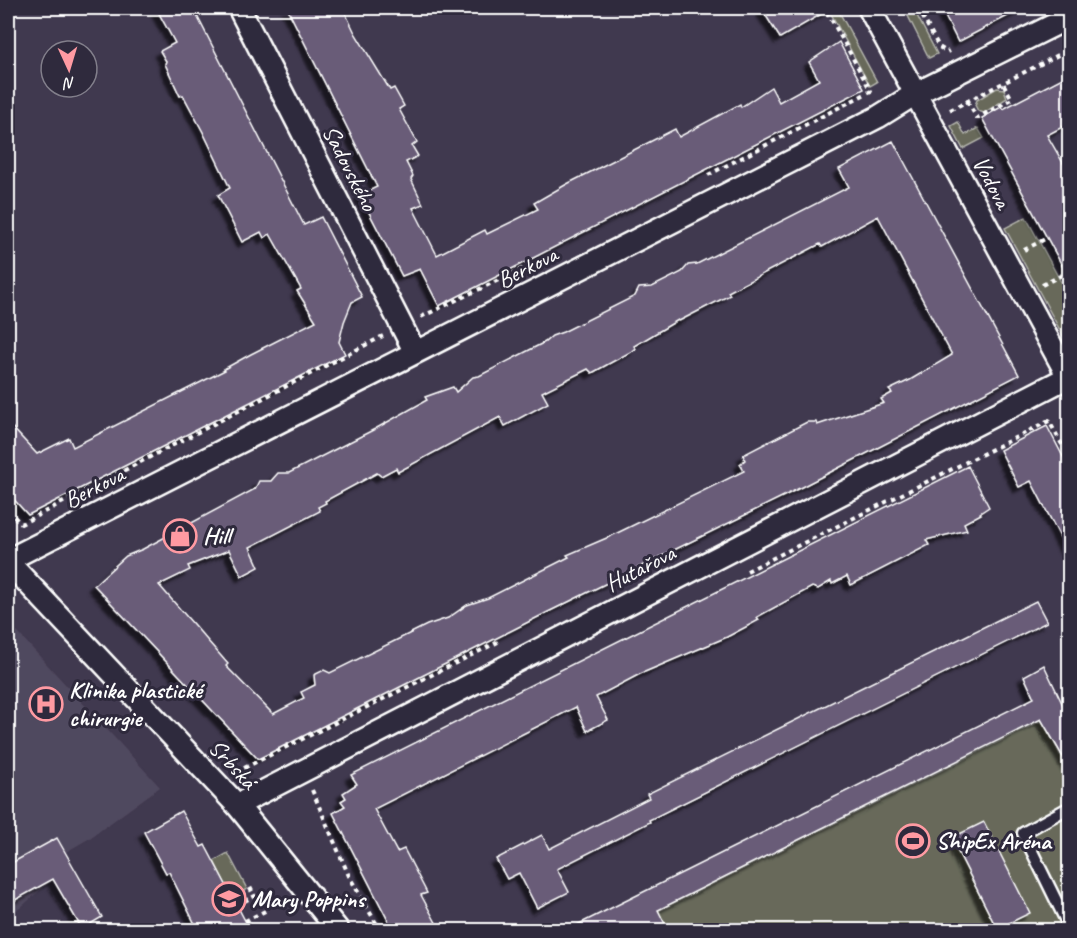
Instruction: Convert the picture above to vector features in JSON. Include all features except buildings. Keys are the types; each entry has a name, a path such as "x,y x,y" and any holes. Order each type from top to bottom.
{"street":[{"name":"Sadovského","path":"239,8 415,352"},
{"name":"Vodova","path":"869,8 1069,379"},
{"name":"Berkova","path":"8,561 878,117 915,94 1070,17"},
{"name":"Hutařova","path":"237,805 1069,379"},
{"name":"Srbská","path":"8,561 237,805 338,930"}],"lane":[{"path":"1070,807 1023,833 1070,929"}],"path":[{"path":"702,178 871,91 825,8"},
{"path":"918,8 939,47"},
{"path":"930,121 1070,49"},
{"path":"968,101 977,118 1012,99 1003,82"},
{"path":"416,320 536,263"},
{"path":"8,510 21,524 383,336"},
{"path":"739,575 1048,421 1070,459"},
{"path":"320,786 311,790 349,876 380,930"},
{"path":"233,899 256,887"},
{"path":"236,905 259,894"},
{"path":"252,930 246,920 267,910"}],"shaded area":[{"name":"Klinika plastické chirurgie","path":"8,622 160,787 90,838 66,852 69,858 49,869 54,878 20,908 8,915"}],"green space":[{"path":"828,8 837,8 877,82 870,86"},
{"path":"904,8 913,8 937,54 929,58"},
{"path":"997,88 1004,89 1007,98 984,113 978,111 975,105 977,100"},
{"path":"958,122 965,135 978,128 984,138 963,149 951,126"},
{"path":"1026,217 1069,297 1069,347 1005,228"},
{"name":"ShipEx Aréna","path":"1043,720 1060,755 1069,751 1069,930 620,930"},
{"path":"228,853 247,889 232,897 214,861"}],"place":[{"name":"Hill","path":"180,536"},
{"name":"Klinika plastické chirurgie","path":"46,704"},
{"name":"ShipEx Aréna","path":"913,841"},
{"name":"Mary Poppins","path":"229,899"}]}
